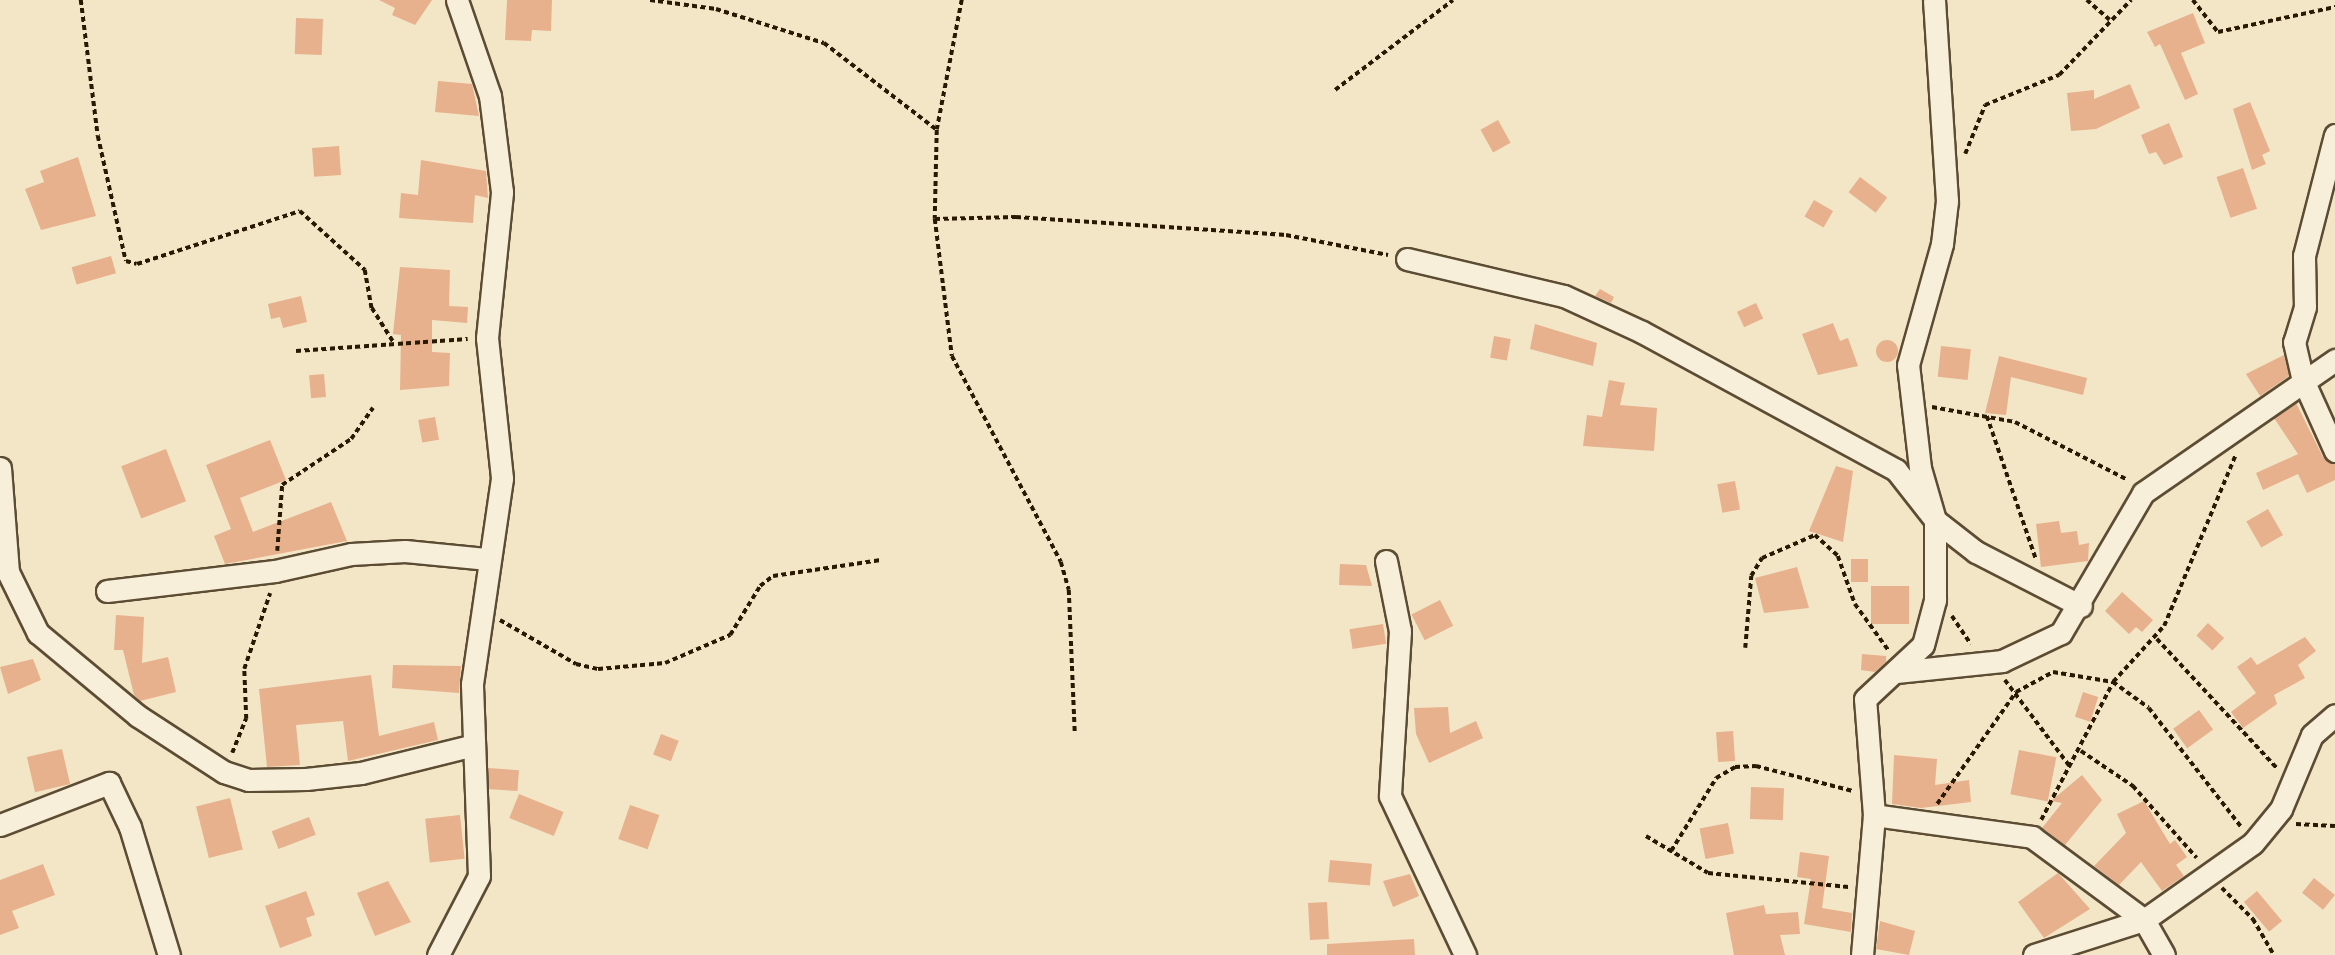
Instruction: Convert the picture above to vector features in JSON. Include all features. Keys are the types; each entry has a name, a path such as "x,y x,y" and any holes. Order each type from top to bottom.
{"street":[{"path":"438,955 479,876 474,746 479,610 502,478 487,338 502,192 490,96 457,0"},
{"path":"1862,955 1873,806 1865,699 1923,645 1936,590 1935,520 1910,405 1908,365 1942,244 1947,201 1934,0"},
{"path":"2335,135 2304,256 2305,307 2294,342 2302,380 2335,451"},
{"path":"1407,259 1564,296 1642,332 1896,470 1935,520 1976,552 2081,606"},
{"path":"1900,668 1989,663 2061,633 2081,606 2143,492 2302,380 2335,360"},
{"path":"0,468 8,572 38,633 138,716 224,772 257,780 334,776 474,746"},
{"path":"107,591 275,571 405,551 486,559"},
{"path":"1386,561 1401,631 1390,796 1465,955"},
{"path":"2034,955 2144,920 2253,843 2273,823 2312,735 2335,715"},
{"path":"0,825 109,783 130,827 169,955"},
{"path":"1873,806 1927,820 2032,837 2144,920 2164,955"}],"path":[{"path":"80,0 98,136 125,261 137,264 300,211 365,270 372,308 394,343"},
{"path":"650,0 716,9 824,43 937,130"},
{"path":"962,0 937,130 935,219 951,356 1048,530 1064,571 1075,733"},
{"path":"1335,90 1453,0"},
{"path":"2087,0 2110,20"},
{"path":"1961,166 1985,105 2059,75 2131,0"},
{"path":"2193,0 2218,32 2335,7"},
{"path":"935,219 1016,217 1286,235 1407,259"},
{"path":"296,351 487,338"},
{"path":"1910,405 1987,416 2062,443 2143,492"},
{"path":"224,772 246,719 244,670 275,571 282,485 351,439 373,408"},
{"path":"1987,416 2045,588"},
{"path":"2032,837 2081,751 2113,682 2157,639 2232,474 2244,420"},
{"path":"1745,648 1751,576 1762,558 1815,535 1838,556 1864,618 1900,668"},
{"path":"479,610 576,664 598,669 664,663 730,635 760,586 773,576 881,560"},
{"path":"1936,590 1989,663 2017,692 2071,768"},
{"path":"2157,639 2291,782"},
{"path":"1927,820 2017,692 2053,672 2113,682 2149,708 2253,843"},
{"path":"2081,751 2111,766 2159,810 2210,875 2253,919 2274,955"},
{"path":"1671,851 1716,778 1735,767 1756,766 1873,806"},
{"path":"2273,823 2335,826"},
{"path":"1646,836 1719,875 1867,888"}],"building":[{"path":"379,0 432,0 415,25 392,15 395,8"},
{"path":"507,0 552,0 551,31 532,30 531,41 505,40"},
{"path":"2193,13 2205,43 2181,53 2198,94 2185,100 2160,44 2155,47 2147,32"},
{"path":"296,18 323,19 322,55 295,54"},
{"path":"438,81 472,84 479,116 435,112"},
{"path":"2130,84 2140,108 2096,129 2071,131 2067,93 2094,90 2094,99"},
{"path":"2250,102 2270,151 2262,155 2266,164 2252,170 2233,109"},
{"path":"1498,120 1511,143 1493,152 1481,130"},
{"path":"2169,123 2183,157 2164,165 2156,152 2149,154 2141,135"},
{"path":"339,146 341,175 314,177 312,148"},
{"path":"78,157 96,216 41,230 25,189 44,182 40,171"},
{"path":"421,160 486,171 488,198 475,195 473,223 399,218 401,193 418,195"},
{"path":"2243,168 2257,209 2231,218 2217,177"},
{"path":"1860,177 1887,197 1876,213 1849,192"},
{"path":"1814,200 1833,211 1824,227 1804,216"},
{"path":"111,256 116,273 77,285 72,267"},
{"path":"400,267 450,270 449,306 468,307 467,323 432,320 432,352 450,353 449,386 400,390 401,335 393,334"},
{"path":"1600,289 1614,297 1611,303 1595,296"},
{"path":"301,296 307,322 283,328 280,317 271,319 268,304"},
{"path":"1756,303 1763,318 1744,327 1737,312"},
{"path":"1833,323 1840,341 1848,338 1858,366 1818,375 1802,334"},
{"path":"1535,324 1597,343 1593,366 1530,349"},
{"path":"1494,336 1511,339 1507,361 1490,358"},
{"path":"1887,340 1895,343 1898,351 1895,359 1887,362 1879,359 1876,351 1879,343"},
{"path":"1941,346 1971,349 1968,380 1938,377"},
{"path":"2284,355 2289,376 2260,396 2246,374"},
{"path":"1999,356 2087,378 2083,395 2011,377 2006,415 1985,413"},
{"path":"324,374 326,397 311,398 309,375"},
{"path":"1609,380 1625,383 1620,405 1657,408 1654,451 1583,446 1587,415 1602,417"},
{"path":"2296,403 2323,457 2335,464 2335,480 2307,493 2298,474 2263,490 2256,473 2298,454 2274,418"},
{"path":"435,417 439,440 422,443 418,420"},
{"path":"270,440 286,480 240,498 253,532 331,502 347,541 225,564 214,536 231,529 206,465"},
{"path":"166,449 186,501 141,518 121,466"},
{"path":"1836,466 1853,471 1843,542 1809,531"},
{"path":"1735,481 1740,510 1722,513 1717,484"},
{"path":"2268,509 2283,535 2261,547 2246,522"},
{"path":"2059,521 2061,533 2077,531 2079,545 2089,543 2088,561 2041,567 2036,524"},
{"path":"1851,559 1868,559 1868,582 1851,582"},
{"path":"1340,564 1366,565 1372,586 1339,585"},
{"path":"1797,567 1809,608 1764,613 1755,578"},
{"path":"1871,586 1909,586 1909,624 1871,624"},
{"path":"2122,592 2153,620 2142,632 2136,627 2129,634 2105,611"},
{"path":"1440,600 1453,626 1425,640 1411,615"},
{"path":"116,615 144,617 142,663 168,657 176,692 140,701 134,695 123,650 114,650"},
{"path":"2208,623 2224,638 2212,650 2196,635"},
{"path":"1383,624 1386,644 1353,649 1349,629"},
{"path":"2305,637 2316,651 2298,665 2305,678 2274,695 2277,704 2243,728 2231,712 2256,693 2237,667 2251,657 2257,665"},
{"path":"1862,654 1886,656 1886,662 1875,672 1861,670"},
{"path":"33,659 41,680 8,694 0,667"},
{"path":"393,665 461,666 459,693 392,688"},
{"path":"371,675 379,736 434,722 438,740 348,761 343,721 296,725 300,765 267,767 259,689"},
{"path":"2083,692 2098,697 2090,722 2075,717"},
{"path":"1448,707 1450,733 1476,721 1483,738 1429,763 1416,734 1414,708"},
{"path":"2199,710 2213,729 2187,748 2173,729"},
{"path":"1733,731 1735,761 1718,762 1716,732"},
{"path":"661,734 679,741 671,761 653,755"},
{"path":"62,749 70,784 35,792 27,757"},
{"path":"2019,750 2056,757 2048,801 2010,794"},
{"path":"1894,755 1937,759 1935,785 1969,780 1971,802 1921,808 1892,804"},
{"path":"488,768 519,770 517,791 487,789"},
{"path":"2082,775 2102,800 2065,845 2042,828 2062,803 2051,801"},
{"path":"1751,787 1784,788 1783,820 1750,819"},
{"path":"519,794 564,812 554,836 509,818"},
{"path":"230,798 243,849 209,858 196,806"},
{"path":"2144,801 2170,844 2175,840 2187,857 2176,865 2184,876 2162,891 2141,862 2119,885 2094,866 2126,833 2117,814"},
{"path":"630,805 659,815 648,849 618,839"},
{"path":"460,815 465,859 430,862 425,819"},
{"path":"309,817 316,835 278,849 272,831"},
{"path":"1728,823 1734,853 1705,859 1700,829"},
{"path":"1800,852 1829,856 1822,908 1852,913 1851,932 1804,924 1811,879 1797,877"},
{"path":"1330,860 1372,864 1370,886 1328,882"},
{"path":"43,864 55,895 12,911 19,928 0,935 0,880"},
{"path":"2058,873 2090,909 2044,938 2018,902"},
{"path":"1410,874 1419,896 1393,907 1383,881"},
{"path":"2314,878 2335,895 2323,910 2302,893"},
{"path":"388,881 411,922 375,936 357,893"},
{"path":"306,891 315,915 306,918 312,936 280,948 265,906"},
{"path":"2257,891 2282,921 2269,932 2244,902"},
{"path":"1327,902 1329,939 1310,940 1308,903"},
{"path":"1764,905 1766,914 1798,912 1800,934 1780,935 1785,955 1734,955 1726,913"},
{"path":"1880,921 1915,931 1909,955 1876,949"},
{"path":"1414,939 1415,955 1327,955 1327,944"}]}
